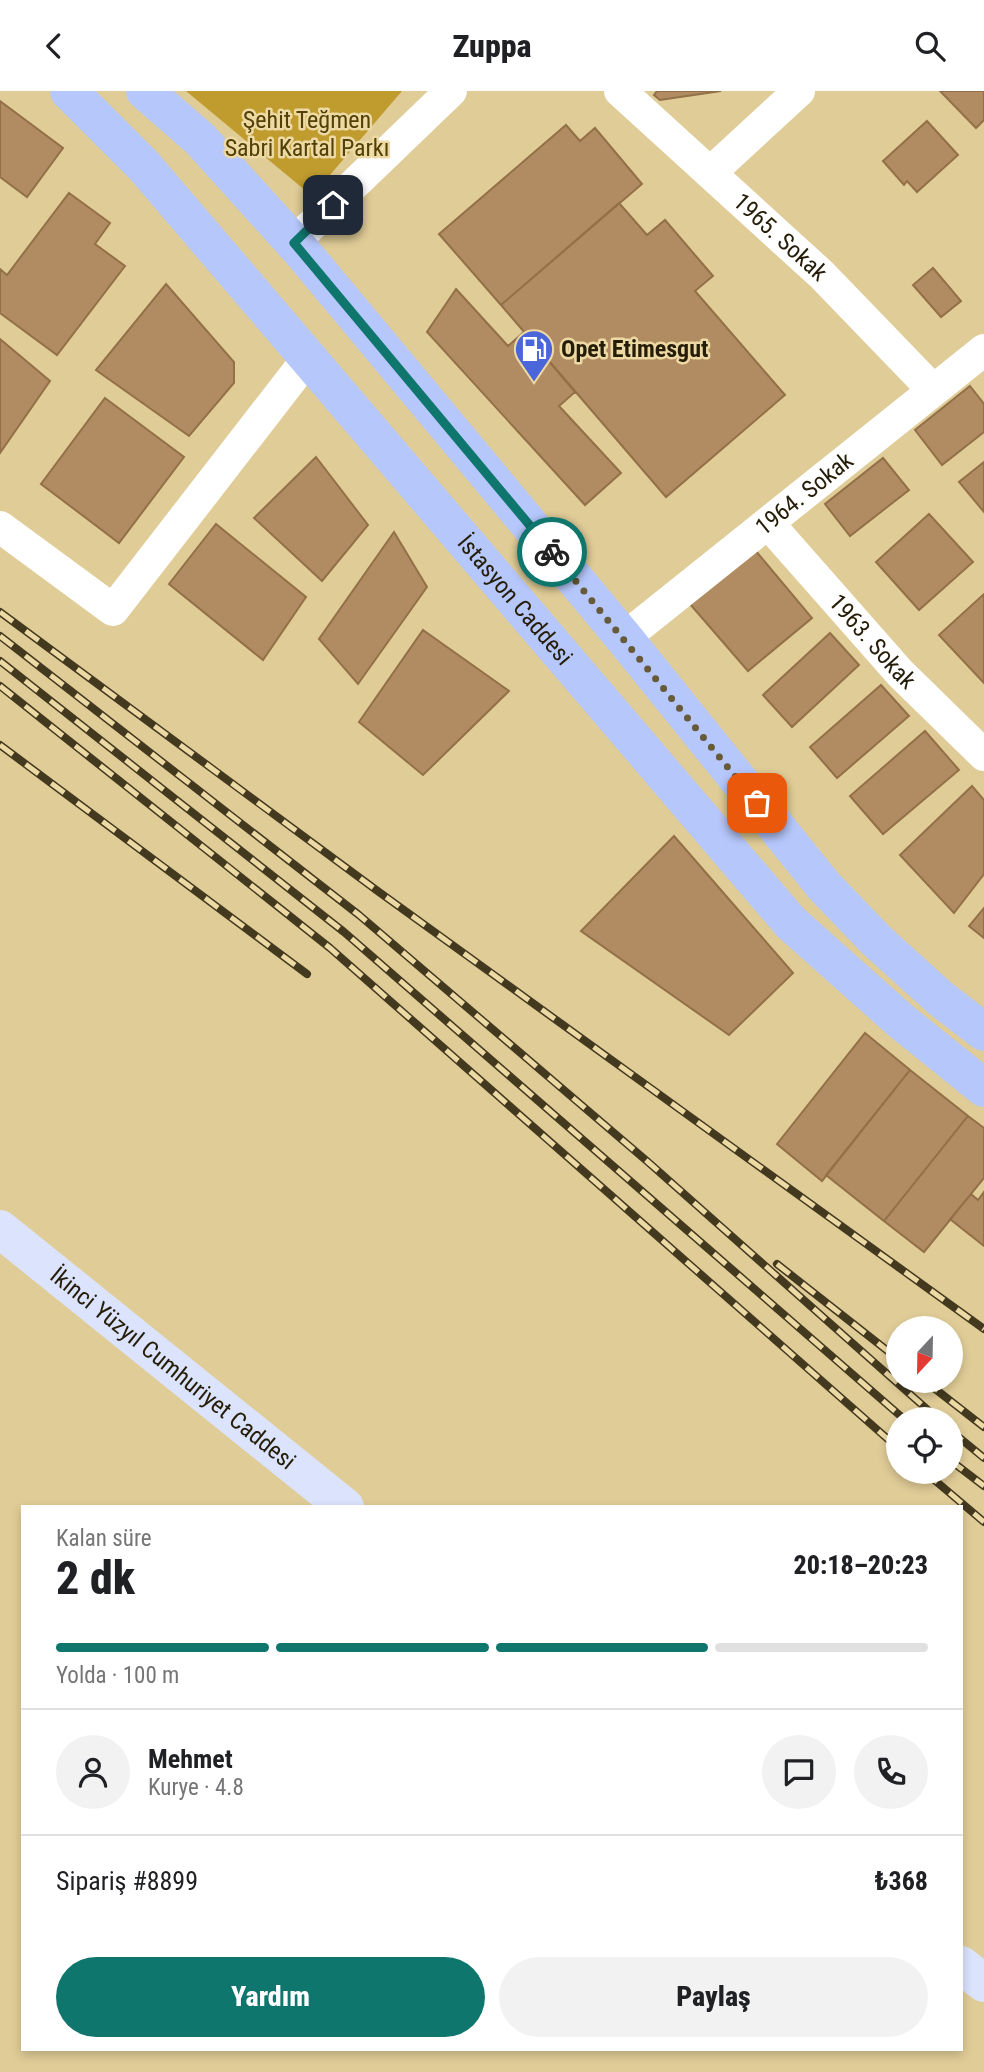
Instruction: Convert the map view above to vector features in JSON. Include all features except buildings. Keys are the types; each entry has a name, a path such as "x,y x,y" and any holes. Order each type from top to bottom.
{"main road":[{"name":"İstasyon Caddesi","path":"69,91 144,166 791,923 901,1021 984,1089"},
{"path":"145,91 200,139 294,243 624,638 824,886 877,941 940,998 984,1032"},
{"name":"İkinci Yüzyıl Cumhuriyet Caddesi","path":"0,1230 343,1505"},
{"path":"963,1967 984,1983"}],"street":[{"path":"294,243 451,91"},
{"name":"1965. Sokak","path":"620,91 822,275 933,390"},
{"path":"710,173 799,91"},
{"name":"1964. Sokak","path":"624,638 984,350"},
{"path":"0,527 113,610 308,358"},
{"name":"1963. Sokak","path":"768,523 900,673 984,755"}],"green space":[{"name":"Şehit Teğmen Sabri Kartal Parkı","path":"186,91 402,91 312,196"}],"railway":[{"path":"0,612 379,892 984,1329"},
{"path":"0,636 359,915 648,1162 924,1407"},
{"path":"0,661 344,932 890,1407"},
{"path":"0,686 330,948 886,1437"},
{"path":"0,745 307,974"},
{"path":"777,1264 886,1350"},
{"path":"940,1393 984,1427"},
{"path":"963,1441 984,1458"},
{"path":"963,1470 984,1486"},
{"path":"939,1484 984,1522"}],"way so far":[{"path":"552,552 757,803"}],"place":[{"name":"Opet Etimesgut","path":"534,383"}],"route":[{"path":"333,205 294,243 552,552"}]}
